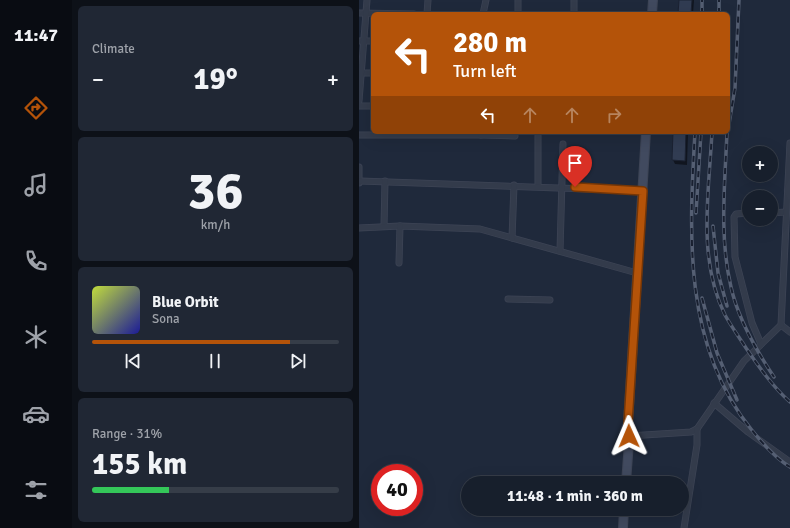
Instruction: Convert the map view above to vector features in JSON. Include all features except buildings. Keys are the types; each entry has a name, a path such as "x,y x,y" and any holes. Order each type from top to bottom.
{"street":[{"path":"359,101 361,41 367,0"},
{"path":"427,0 427,12"},
{"path":"483,12 486,0"},
{"path":"517,0 517,12"},
{"path":"574,0 574,12"},
{"path":"652,12 653,0"},
{"path":"359,13 371,13"},
{"path":"360,73 371,73"},
{"path":"359,106 371,106"},
{"path":"359,135 390,134"},
{"path":"492,134 515,136"},
{"path":"626,476 629,436 628,423 646,134"},
{"path":"538,136 538,186"},
{"path":"629,436 691,432 697,429 744,361 781,325 787,247 786,212 790,143"},
{"path":"560,252 563,144"},
{"path":"359,167 359,182 385,181 514,185 643,191"},
{"path":"384,226 385,181"},
{"path":"512,238 514,185"},
{"path":"778,213 786,212"},
{"path":"742,214 736,214 734,217 735,257 752,323 761,344"},
{"path":"359,228 400,226 471,228 637,273"},
{"path":"399,263 400,226"},
{"path":"508,298 550,300"},
{"path":"781,325 790,332"},
{"path":"714,403 748,432 790,462"},
{"path":"684,528 697,445 697,429"},
{"path":"623,528 624,516"}],"railway":[{"path":"702,0 702,12"},
{"path":"719,0 719,12"},
{"path":"730,118 735,88 739,0"},
{"path":"695,134 692,249 695,287 702,325 713,362 729,396 760,440 774,455 790,467"},
{"path":"696,213 701,134"},
{"path":"712,134 707,201 707,225 711,271 716,293 725,315 746,348 772,383 790,402"},
{"path":"727,134 724,229 727,268 738,311 754,345 774,377"},
{"path":"713,226 718,273 727,306"},
{"path":"702,298 717,353 737,400"}],"route":[{"path":"575,187 643,191 637,273 637,304 628,423 629,436"}]}
